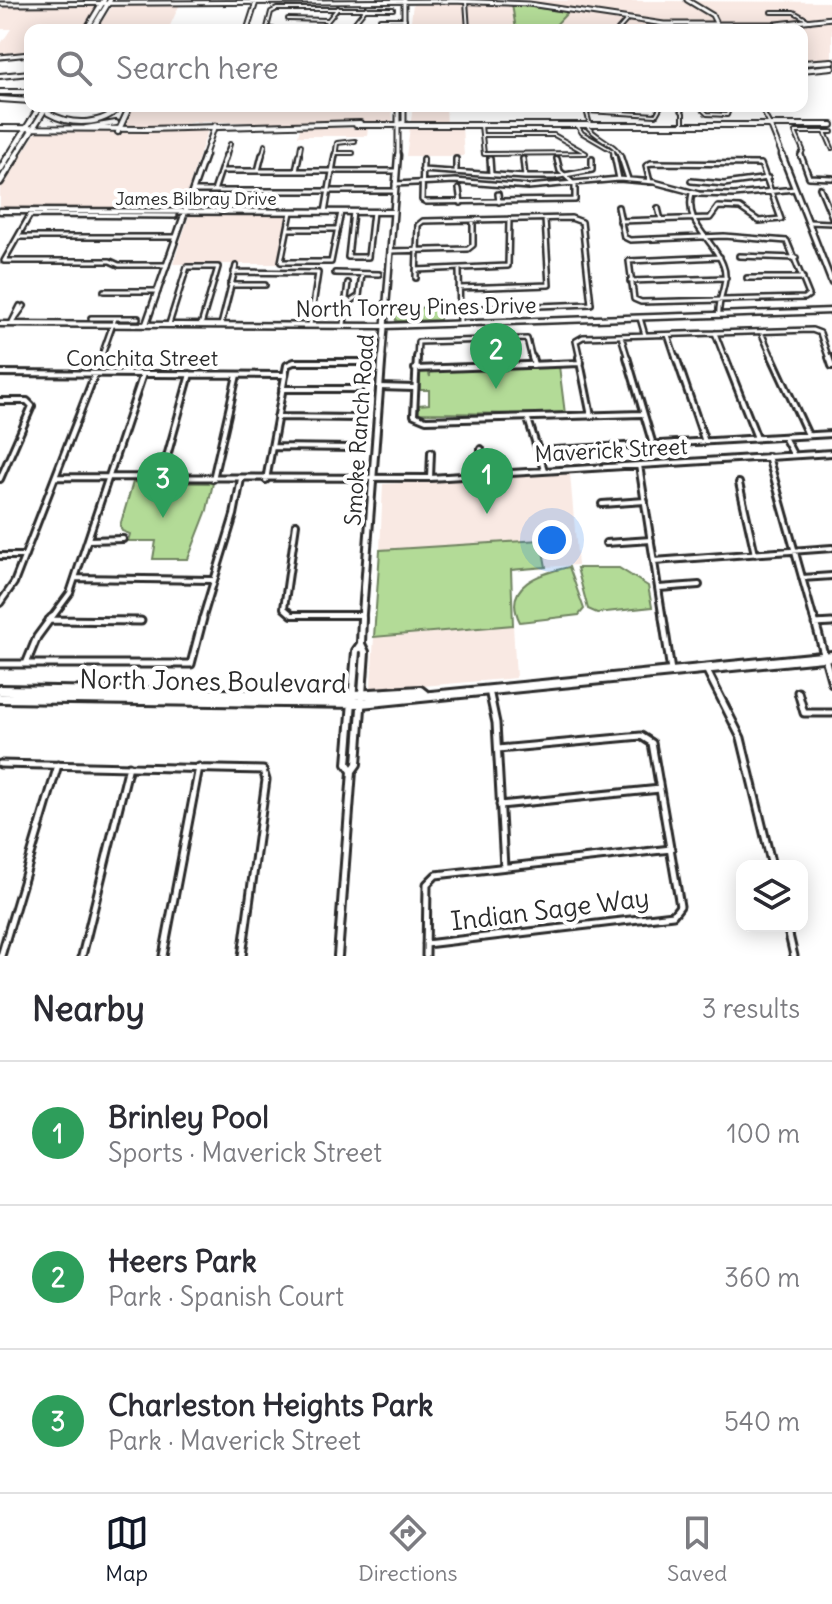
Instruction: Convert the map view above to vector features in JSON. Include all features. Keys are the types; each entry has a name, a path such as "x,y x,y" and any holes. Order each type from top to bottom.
{"highway":[{"path":"808,66 832,64"},
{"path":"0,76 24,74"},
{"path":"0,90 24,91"},
{"path":"0,99 24,101"},
{"path":"48,112 54,118 78,122 104,118 113,112"},
{"path":"116,129 120,112"},
{"path":"116,129 126,112"},
{"path":"86,128 116,129"}],"main road":[{"path":"406,0 518,1 626,21 745,24 832,18"},
{"path":"405,24 406,0"},
{"path":"687,0 709,13 716,24"},
{"path":"249,24 256,1"},
{"path":"14,4 456,1"},
{"path":"0,4 106,2"},
{"path":"90,24 106,2"},
{"path":"95,24 106,2"},
{"path":"96,14 97,22"},
{"path":"0,57 24,55"},
{"path":"0,172 36,112"},
{"path":"0,172 44,112"},
{"name":"Smoke Ranch Road","path":"338,956 352,771 357,764 357,699 365,652 361,644 362,615 400,112"},
{"path":"146,324 215,125"},
{"path":"0,129 162,131 215,125 832,125"},
{"path":"770,125 832,283"},
{"path":"34,129 86,128"},
{"path":"0,182 14,148"},
{"name":"James Bilbray Drive","path":"0,211 393,212"},
{"name":"North Torrey Pines Drive","path":"0,324 114,321 146,324 384,326 832,311"},
{"name":"North Jones Boulevard","path":"0,698 421,698 489,688 828,657"},
{"name":"North Jones Boulevard","path":"0,690 239,698"}],"street":[{"path":"466,1 468,24"},
{"path":"324,24 338,8 339,2"},
{"path":"354,24 366,8"},
{"path":"268,24 268,17 274,10 393,9"},
{"path":"771,12 794,12 810,21"},
{"path":"288,19 327,20"},
{"path":"380,19 405,19"},
{"path":"623,24 626,21"},
{"path":"586,112 592,134 619,151 628,179"},
{"path":"599,112 608,115 656,115 658,112"},
{"path":"706,112 727,115 728,112"},
{"path":"763,112 770,125"},
{"path":"674,125 683,114"},
{"path":"683,114 683,125"},
{"path":"481,125 482,135 484,154 586,153 554,135 482,135"},
{"path":"525,135 526,125"},
{"path":"526,125 531,135"},
{"path":"577,125 582,133 613,151 619,179"},
{"path":"832,132 795,132 803,150 800,157 809,177 832,178"},
{"path":"824,132 832,148"},
{"path":"325,212 337,143 355,141"},
{"path":"214,191 230,144"},
{"path":"258,171 265,145"},
{"path":"296,171 301,145"},
{"path":"335,153 353,153"},
{"path":"423,159 422,200 426,202 575,200 575,185 559,169 557,159"},
{"path":"456,159 456,170"},
{"path":"490,159 491,174"},
{"path":"523,159 525,177"},
{"path":"422,170 525,177 564,175 592,170 592,159"},
{"path":"620,221 710,218 718,207 742,210 753,220 780,220 761,164 648,164 650,182"},
{"path":"221,171 396,171"},
{"path":"691,181 724,184 768,178"},
{"path":"395,184 455,181 518,187 628,179 692,193 722,195 795,189"},
{"path":"808,222 832,220 820,188"},
{"path":"459,189 461,203"},
{"path":"193,191 394,191"},
{"path":"692,193 687,209 690,219 720,257 726,278 719,315"},
{"path":"498,194 499,202"},
{"path":"618,207 626,239 707,237 787,241 796,258 807,297 637,301 630,281 629,261 720,257"},
{"path":"658,208 661,220"},
{"path":"291,212 281,262 331,262 341,212"},
{"path":"353,212 348,257 368,257 373,212"},
{"path":"167,265 119,265 110,261 4,261 30,215 175,216"},
{"path":"416,270 508,266 509,219"},
{"path":"459,288 549,285 545,219"},
{"path":"390,251 470,248 473,220"},
{"path":"416,278 421,221 580,220 591,304 460,309"},
{"path":"288,229 336,229"},
{"path":"18,237 176,237"},
{"path":"739,256 796,258"},
{"path":"221,325 236,266"},
{"path":"169,324 187,267 218,267 201,325"},
{"path":"459,269 460,323"},
{"path":"234,272 318,273 310,325"},
{"path":"335,273 379,274"},
{"path":"344,325 346,305 359,296 362,274"},
{"path":"630,281 726,278"},
{"path":"747,278 803,278"},
{"path":"348,283 346,299 350,302"},
{"path":"230,285 265,285"},
{"path":"104,291 158,291"},
{"path":"11,324 22,306"},
{"path":"91,318 114,321 138,318"},
{"path":"640,318 645,335"},
{"path":"102,355 114,321"},
{"path":"761,331 808,435"},
{"path":"591,416 577,338 816,331 832,366"},
{"path":"714,332 757,438"},
{"path":"668,334 705,442"},
{"path":"621,335 653,445"},
{"path":"534,365 527,339 418,342 414,415 417,418 528,419 642,414"},
{"path":"266,480 282,389 290,363 364,362"},
{"path":"415,369 582,363"},
{"name":"Conchita Street","path":"0,373 285,375"},
{"path":"0,603 14,583 95,374"},
{"path":"26,664 37,637 65,603 143,374"},
{"path":"161,478 190,374"},
{"path":"213,479 237,375"},
{"path":"379,387 414,388"},
{"path":"282,389 360,389"},
{"path":"0,401 31,402 0,479"},
{"path":"277,417 357,418"},
{"path":"528,419 544,470"},
{"path":"538,451 832,434"},
{"path":"784,437 793,454"},
{"path":"272,447 354,448"},
{"path":"481,449 481,475"},
{"path":"430,478 431,452"},
{"name":"Maverick Street","path":"56,477 266,480 430,478 832,453"},
{"path":"768,456 815,624 828,657 832,683"},
{"path":"639,465 671,671"},
{"path":"0,664 191,664 212,580 234,515 241,479"},
{"path":"739,483 755,554"},
{"path":"602,504 645,501"},
{"path":"296,524 284,608 286,613 362,615"},
{"path":"88,540 123,539"},
{"path":"606,543 651,540"},
{"path":"654,561 832,548"},
{"path":"0,556 25,556"},
{"path":"802,578 832,576"},
{"path":"75,578 212,580"},
{"path":"659,588 699,585"},
{"path":"49,620 141,621"},
{"path":"815,624 832,623"},
{"path":"706,668 741,738 771,860"},
{"path":"489,688 498,749 504,867"},
{"path":"798,692 804,713 832,713"},
{"path":"426,956 427,884 436,875 671,849 652,743 648,738 641,736 498,749"},
{"path":"0,764 263,770 266,780 242,956"},
{"path":"1,956 58,765"},
{"path":"82,956 129,766"},
{"path":"163,956 199,767"},
{"path":"500,805 660,789"},
{"name":"Indian Sage Way","path":"426,944 673,915 680,906 671,849"},
{"path":"788,932 794,956"}],"shaded area":[{"path":"498,0 832,2 832,17 777,24 665,24"},
{"path":"413,3 523,5 665,24 411,24"},
{"path":"180,4 171,24 100,24 113,5"},
{"path":"5,5 98,5 86,24 24,24 24,53 0,55 0,45 11,29 0,29 0,13"},
{"path":"832,21 832,59 808,61 808,24 777,24"},
{"path":"130,112 392,112 393,118 392,123 195,122 161,127 125,127"},
{"path":"412,112 446,112 447,126 462,127 464,156 406,156"},
{"path":"209,127 181,210 0,209 0,188 37,131 163,132"},
{"path":"300,128 368,128 367,136 298,136"},
{"path":"190,213 289,214 278,264 173,264"},
{"path":"570,474 578,565 546,567 541,540 380,550 383,484"},
{"path":"513,625 516,678 376,690 371,687 374,637"}],"green space":[{"path":"512,4 568,12 557,24 515,24"},
{"path":"394,307 440,308 440,320 396,321"},
{"path":"559,366 565,414 419,413 419,405 429,404 429,390 420,390 420,372 428,370 430,377 430,370"},
{"path":"133,482 213,483 207,510 188,559 153,559 156,541 128,541 130,534 122,531 120,526"},
{"path":"541,540 546,567 511,570 513,625 374,637 380,550"},
{"path":"569,567 584,609 579,615 520,622 516,599 520,590 536,577"},
{"path":"577,568 619,568 648,586 652,607 597,613 588,609"}],"place":[{"name":"Heers Park","path":"496,389"},
{"name":"Brinley Pool","path":"487,514"},
{"name":"Charleston Heights Park","path":"163,518"}]}
